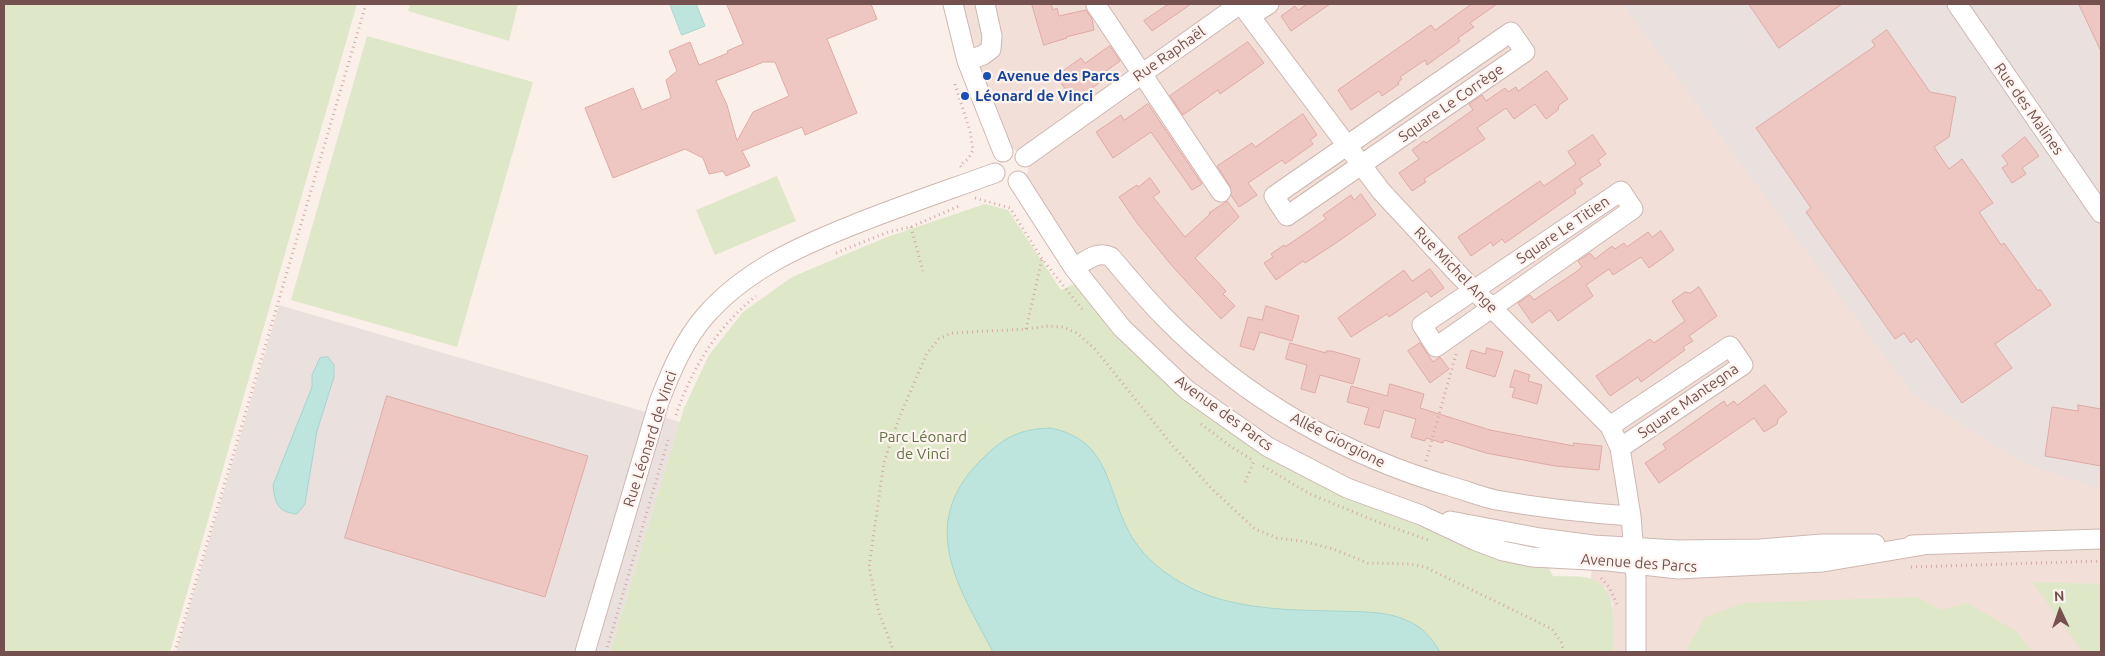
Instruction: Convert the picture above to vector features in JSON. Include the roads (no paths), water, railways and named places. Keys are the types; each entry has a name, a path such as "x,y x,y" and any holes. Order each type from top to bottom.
{"street":[{"path":"953,4 967,61 1003,152"},
{"path":"967,61 983,56 991,48 992,36 985,4"},
{"name":"Rue Raphaël","path":"1025,157 1142,74 1244,8 1269,4"},
{"name":"Rue des Malines","path":"1956,4 2101,214"},
{"path":"1096,5 1222,192"},
{"name":"Rue Michel Ange","path":"1244,8 1382,191 1474,290 1610,426 1620,448 1631,516 1634,555"},
{"name":"Square Le Corrège","path":"1511,32 1525,52 1287,216 1274,196 1347,145 1511,32"},
{"path":"1014,150 1025,157 1027,170 1018,181 1006,182 995,173 995,161 1003,152 1014,150"},
{"name":"Rue Léonard de Vinci","path":"584,652 659,402 679,355 704,316 742,281 780,256 894,208 995,173"},
{"name":"Avenue des Parcs","path":"1018,181 1074,268 1122,328 1187,390 1268,447 1347,488 1421,516 1503,551 1532,557 1608,561 1634,555 1678,550 1760,549 1822,544 1924,545 2101,539"},
{"name":"Square Le Titien","path":"1621,191 1633,209 1492,308 1436,347 1422,325 1621,191"},
{"name":"Allée Giorgione","path":"1074,268 1096,255 1104,253 1111,257 1166,320 1238,382 1312,430 1383,464 1421,478 1495,499 1568,511 1631,516"},
{"name":"Square Mantegna","path":"1610,426 1730,346 1743,365 1620,448"},
{"path":"1634,555 1636,652"}],"water":[{"path":"670,4 696,4 705,26 682,35"},
{"path":"328,357 334,365 334,377 317,431 305,504 297,514 290,513 278,506 273,485 312,387 312,375 320,358"},
{"path":"1050,428 1072,435 1087,445 1099,459 1127,529 1138,546 1157,566 1179,582 1211,596 1245,605 1280,609 1381,613 1399,617 1423,630 1440,652 993,652 967,603 950,556 947,532 951,509 961,485 980,461 996,446 1012,436 1029,430"}],"place":[{"name":"Avenue des Parcs","path":"987,76"},
{"name":"Léonard de Vinci","path":"965,96"}],"park label":[{"name":"Parc Léonard de Vinci","path":"923,446"}]}
